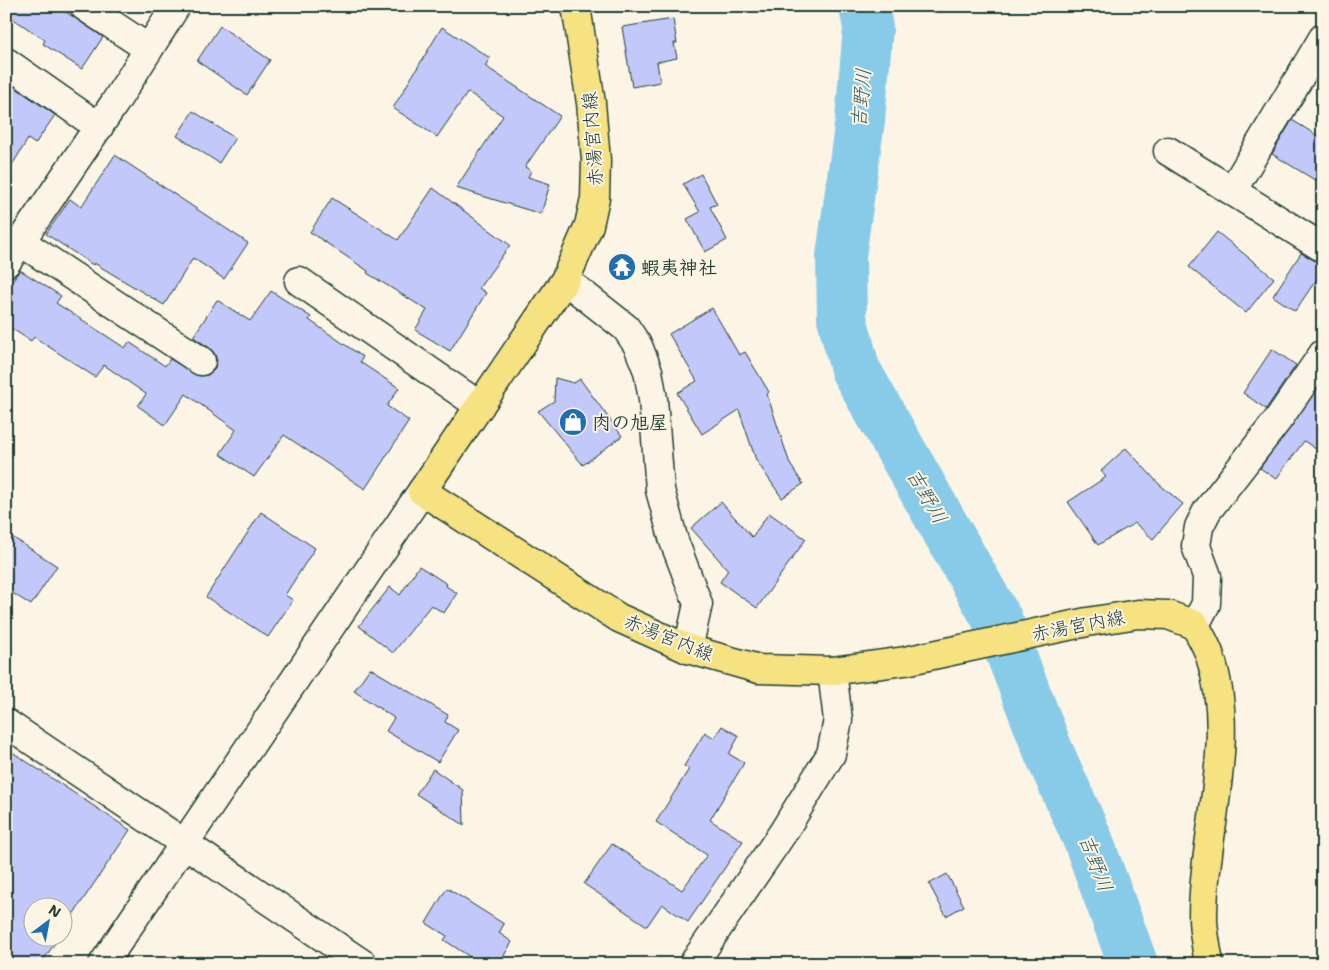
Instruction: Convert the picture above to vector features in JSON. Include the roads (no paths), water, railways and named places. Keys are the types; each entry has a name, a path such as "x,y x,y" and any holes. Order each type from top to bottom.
{"main road":[{"name":"赤湯宮内線","path":"576,7 591,103 596,160 595,198 589,225 565,280 422,491 618,618 688,649 759,669 832,671 905,661 1087,622 1148,614 1168,615 1195,625"},
{"path":"1195,625 1210,655 1219,697 1220,754 1206,870 1203,920 1208,964"}],"street":[{"path":"84,6 149,50"},
{"path":"176,6 99,127 14,252 201,361"},
{"path":"1232,191 1323,38"},
{"path":"6,62 99,127"},
{"path":"1168,152 1323,248"},
{"path":"565,280 626,328 638,346 648,372 653,399 660,490 680,560 698,604 688,649"},
{"path":"299,281 480,406"},
{"path":"1195,625 1206,604 1207,576 1196,546 1199,527 1207,511 1277,421 1323,354"},
{"path":"103,964 422,491"},
{"path":"694,964 782,834 832,754 838,720 832,671"},
{"path":"6,723 363,964"}],"waterway":[{"name":"吉野川","path":"864,6 868,28 860,120 841,256 842,318 855,369 998,621 1048,750 1088,840 1133,964"}],"place":[{"name":"蝦夷神社","path":"622,267"},
{"name":"肉の旭屋","path":"573,422"}]}
